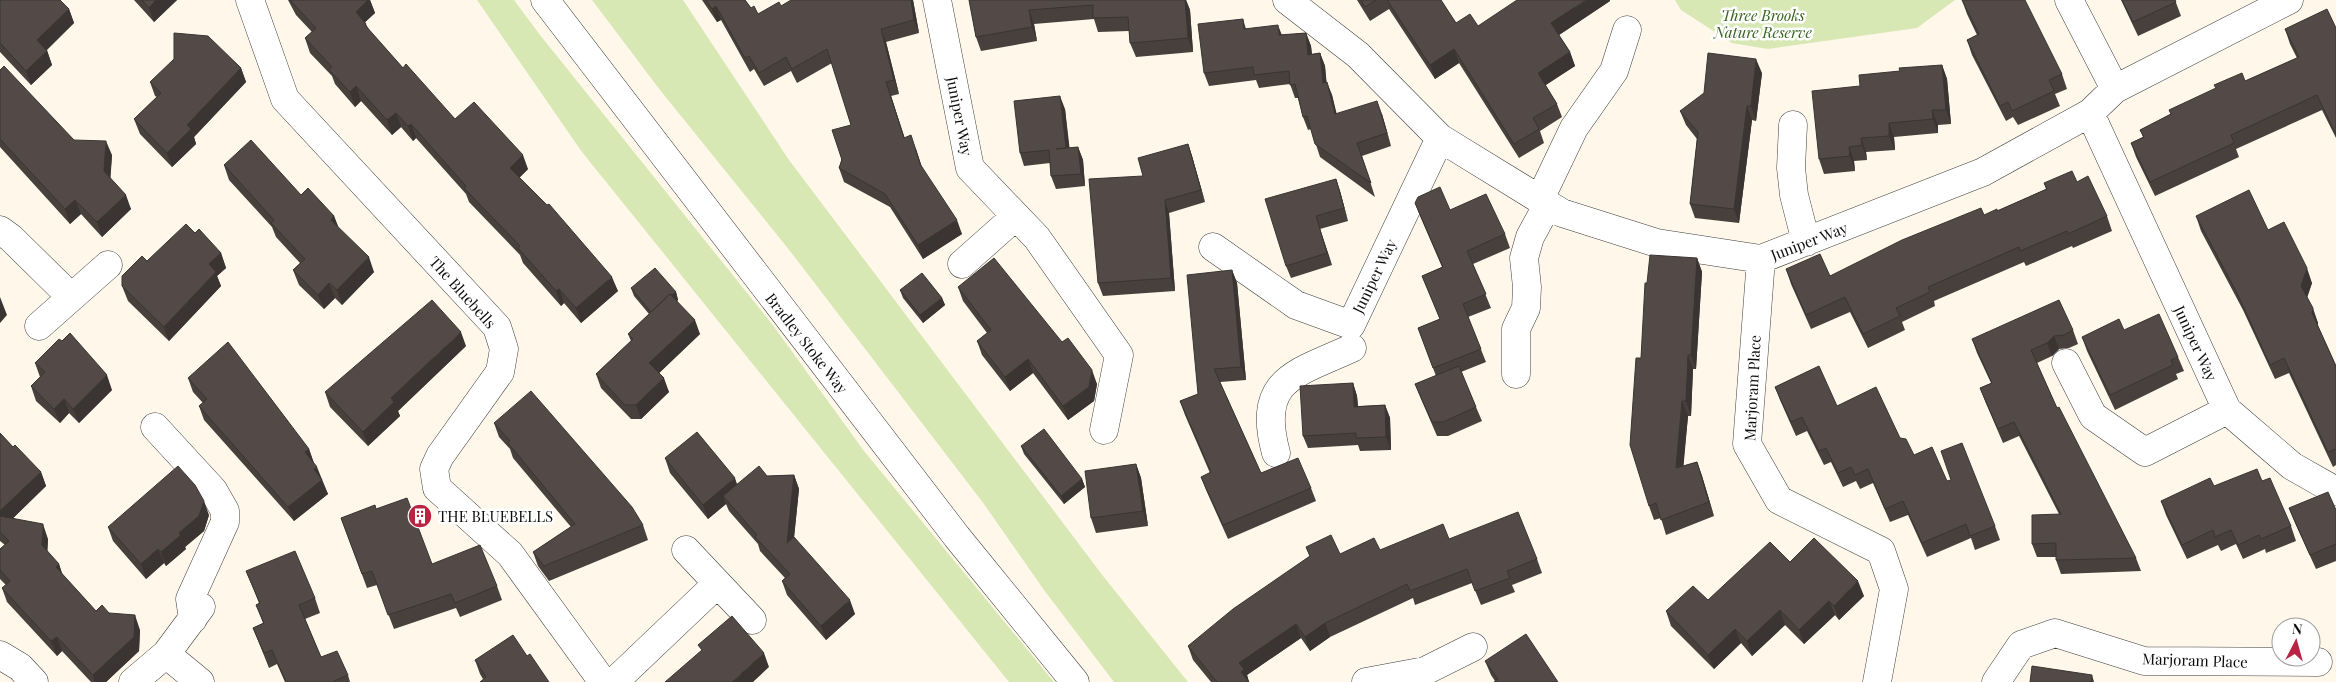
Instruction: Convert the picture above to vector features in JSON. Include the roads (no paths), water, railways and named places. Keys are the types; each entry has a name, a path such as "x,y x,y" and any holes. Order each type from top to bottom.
{"street":[{"name":"The Bluebells","path":"250,0 285,99 497,328 504,349 500,372 440,456 434,469 437,488 510,554 602,682"},
{"name":"Bradley Stoke Way","path":"545,0 939,513 1075,682"},
{"name":"Juniper Way","path":"937,0 970,168 1037,238 1119,354 1104,430"},
{"name":"Juniper Way","path":"1287,0 1314,8 1440,138 1562,213 1657,244 1761,259 1983,172 2090,113 2115,89 2289,0"},
{"path":"2069,0 2115,89"},
{"path":"1516,374 1516,329 1526,308 1527,287 1524,258 1530,237 1574,128 1614,71 1627,30"},
{"name":"Juniper Way","path":"2090,113 2226,410 2292,466 2336,492"},
{"path":"1793,125 1791,168 1794,195 1806,242"},
{"name":"Juniper Way","path":"1213,247 1352,347 1440,138"},
{"path":"962,264 1016,216"},
{"path":"0,230 11,238 71,297"},
{"name":"Marjoram Place","path":"1761,259 1747,444 1779,500 1881,551 1894,589 1877,682"},
{"path":"39,326 108,265"},
{"path":"1276,453 1270,430 1270,410 1278,389 1294,375 1352,347"},
{"path":"2066,363 2092,416 2145,452 2226,410"},
{"path":"133,682 166,654 197,613 190,599 225,522 224,511 213,490 155,427"},
{"path":"686,550 752,620"},
{"path":"614,682 717,584"},
{"name":"Marjoram Place","path":"1996,682 2021,645 2055,633 2144,661 2270,672 2294,667"},
{"path":"1368,681 1428,677 1472,647"},
{"path":"166,654 200,682"},
{"path":"0,655 20,667 34,682"}],"place":[{"name":"THE BLUEBELLS","path":"420,516"}],"park label":[{"name":"Three Brooks Nature Reserve","path":"1763,24"}]}
